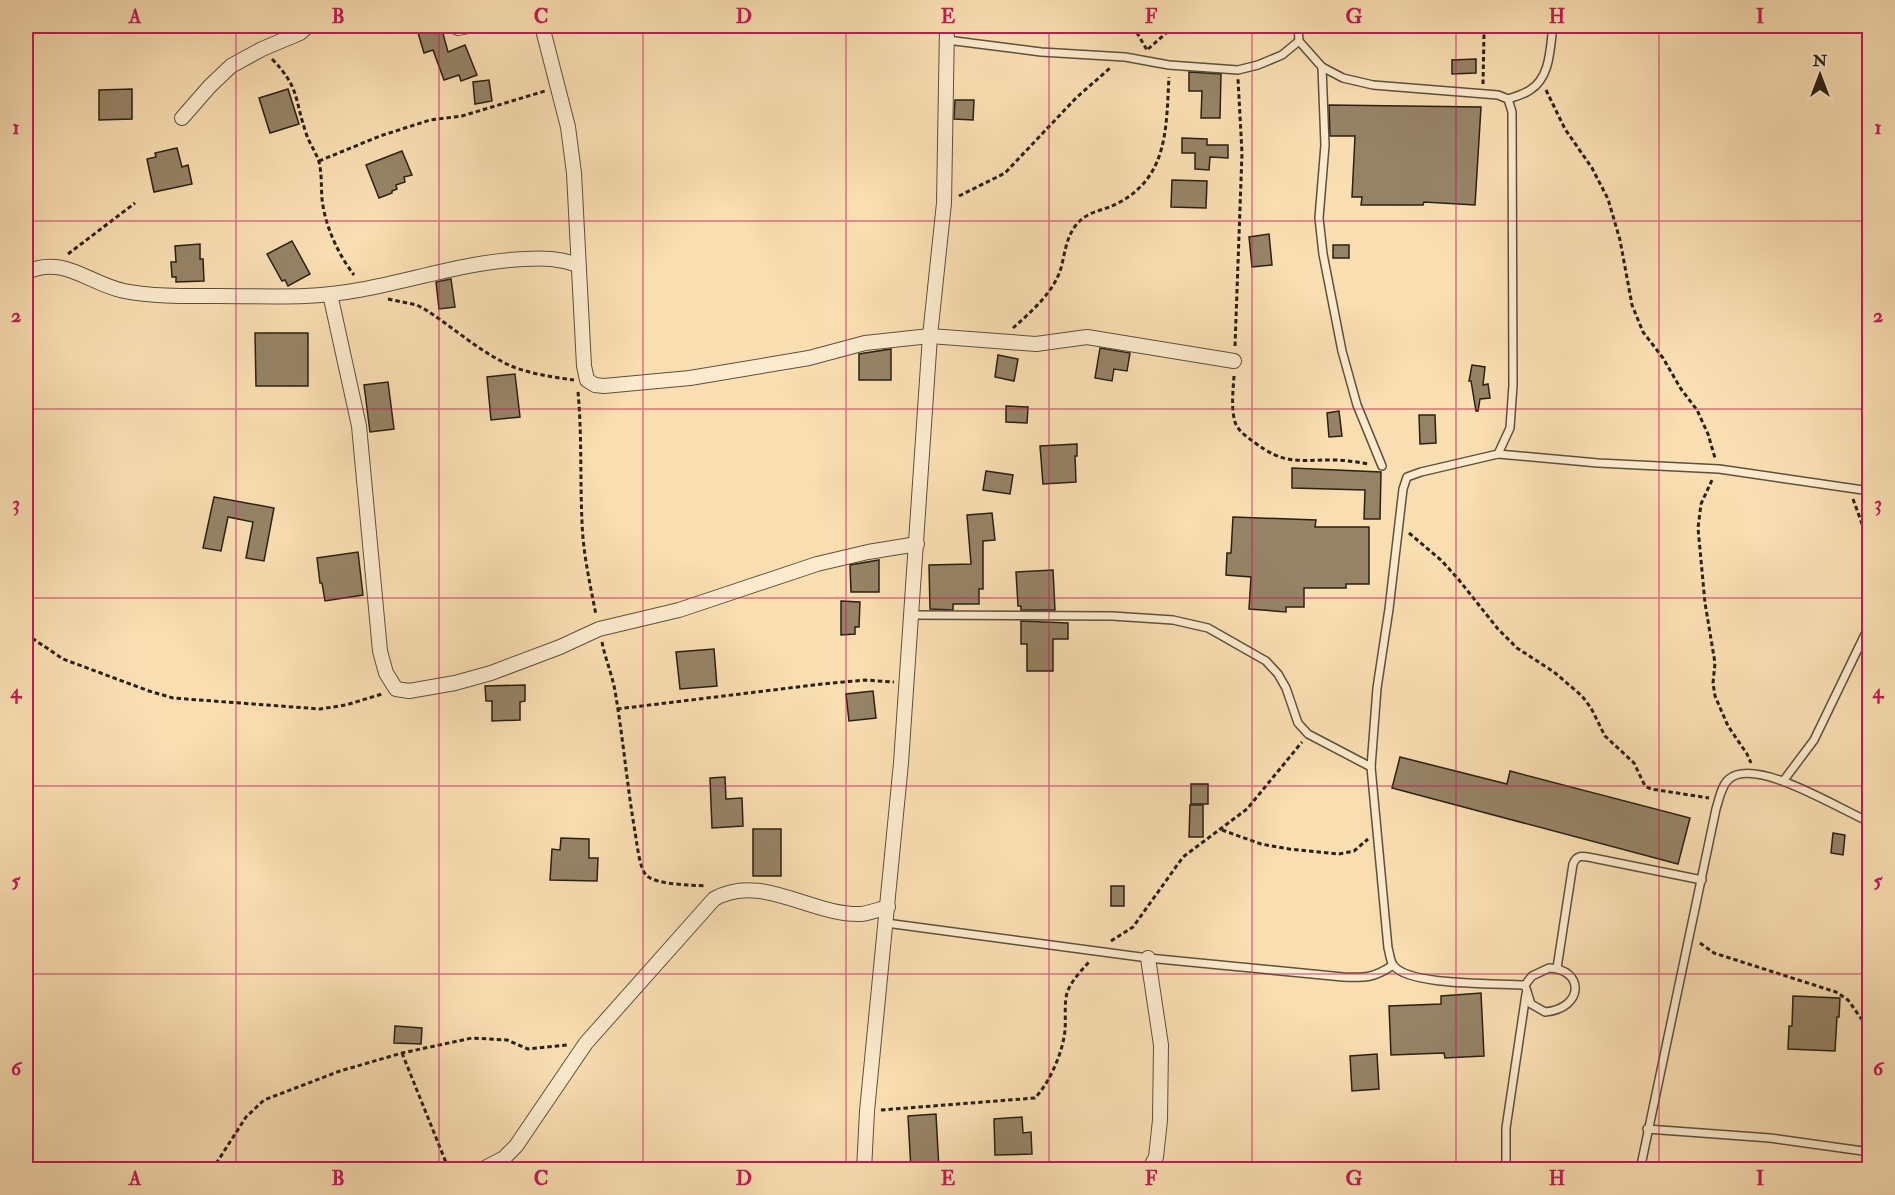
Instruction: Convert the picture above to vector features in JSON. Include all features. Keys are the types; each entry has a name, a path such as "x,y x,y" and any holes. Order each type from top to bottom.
{"street":[{"path":"182,118 231,66 262,49 300,33 308,26"},
{"path":"455,26 458,28 469,26"},
{"path":"542,26 568,127 574,173 584,366 582,381 604,386 690,378 808,358 865,343 930,336 1036,344 1087,337 1234,361"},
{"path":"864,1170 867,1111 908,682 910,615 917,544 930,336 944,203 947,33"},
{"path":"26,272 44,265 71,269 109,287 177,296 330,294 500,260 550,258 563,259 578,265"},
{"path":"330,294 358,426 380,651 386,673 396,689 409,691 454,683 490,673 560,647 599,629 679,610 817,564 917,544"},
{"path":"481,1170 504,1158 516,1146 586,1043 714,899 727,891 741,889 761,891 853,913 888,907"},
{"path":"1148,958 1161,1045 1160,1120 1156,1157 1149,1170"}],"lane":[{"path":"1298,26 1299,41 1322,67 1343,78 1373,85 1483,92 1508,99 1530,91 1542,81 1548,63 1553,26"},
{"path":"947,33 1041,52 1125,57 1169,65 1238,70 1282,55 1299,41"},
{"path":"1322,67 1325,145 1319,218 1323,254 1342,351 1354,394 1382,466"},
{"path":"1498,454 1510,428 1513,385 1512,112 1508,99"},
{"path":"1525,985 1427,980 1403,973 1392,965 1388,948 1371,768 1377,688 1403,489 1407,477 1421,471 1498,454 1598,463 1719,469 1869,491"},
{"path":"910,615 1112,616 1173,620 1208,628 1266,661 1278,674 1286,688 1298,723 1308,734 1371,768"},
{"path":"1784,780 1814,740 1869,624"},
{"path":"1640,1170 1719,799 1729,779 1741,774 1755,773 1784,780 1869,822"},
{"path":"1557,968 1575,858 1580,856 1593,858 1702,880"},
{"path":"886,923 1148,958 1367,978 1380,974 1392,965"},
{"path":"1506,1170 1506,1128 1526,994 1525,985 1532,976 1549,968 1557,968 1571,976 1574,984 1573,999 1569,1004 1555,1011 1545,1012 1531,1004 1526,994"},
{"path":"1647,1129 1770,1138 1869,1152"}],"path":[{"path":"1133,26 1156,63"},
{"path":"1146,50 1174,26"},
{"path":"1483,92 1484,33 1487,26"},
{"path":"262,49 284,71 296,92 306,135 319,161 322,202 327,224 349,269 364,288 392,301 417,305 485,351 511,365 543,376 582,381 582,524 588,577 617,709 638,851 648,876 676,884 709,886"},
{"path":"944,203 1005,173 1076,98 1125,57"},
{"path":"998,341 1041,301 1061,269 1069,237 1083,217 1128,198 1146,182 1157,166 1163,149 1169,65"},
{"path":"1238,70 1242,153 1233,405 1236,424 1243,434 1281,458 1294,461 1341,460 1382,466"},
{"path":"1542,81 1565,129 1592,168 1608,199 1620,240 1632,306 1643,332 1697,410 1708,434 1719,469 1701,504 1698,528 1705,603 1715,663 1713,683 1715,696 1728,726 1747,754 1755,773"},
{"path":"319,161 380,136 430,120 462,116 558,87"},
{"path":"44,265 70,253 135,203"},
{"path":"1849,488 1869,546"},
{"path":"1399,524 1442,561 1498,629 1573,686 1592,708 1605,736 1634,763 1645,786 1664,792 1719,799"},
{"path":"26,634 63,659 173,698 320,709 346,705 396,689"},
{"path":"617,709 865,680 908,682"},
{"path":"867,1111 1035,1098 1046,1082 1063,1044 1067,994 1078,975 1099,950 1133,927 1184,857 1247,809 1308,734"},
{"path":"1222,830 1261,844 1339,854 1354,851 1377,831"},
{"path":"1690,935 1714,953 1836,992 1848,1000 1863,1022 1869,1025"},
{"path":"212,1170 246,1117 264,1100 340,1071 402,1053 472,1038 507,1040 528,1048 538,1049 586,1043"},
{"path":"402,1053 449,1170"}],"building":[{"path":"416,26 441,26 448,52 465,45 477,75 461,81 459,75 444,80 433,50 424,53"},
{"path":"1476,59 1476,73 1452,74 1452,60"},
{"path":"1189,72 1221,74 1220,118 1201,118 1202,91 1189,91"},
{"path":"489,80 492,101 475,104 473,82"},
{"path":"132,89 132,119 99,120 99,90"},
{"path":"288,89 299,124 270,133 259,98"},
{"path":"955,100 974,100 973,120 954,119"},
{"path":"1329,105 1481,107 1475,205 1424,202 1423,205 1361,205 1362,197 1352,197 1355,136 1330,136"},
{"path":"1182,138 1207,139 1207,145 1228,145 1228,158 1210,157 1209,170 1195,169 1195,153 1182,153"},
{"path":"177,148 182,167 188,165 192,184 154,192 147,159 156,157 155,153"},
{"path":"402,151 412,175 404,177 405,182 396,185 397,189 392,193 379,198 366,165"},
{"path":"1172,180 1207,181 1206,208 1171,207"},
{"path":"1269,234 1272,265 1252,267 1249,237"},
{"path":"292,241 310,274 288,286 285,280 282,281 267,254"},
{"path":"200,244 204,281 176,282 176,277 172,277 171,262 176,262 175,246"},
{"path":"1333,245 1349,245 1349,258 1333,258"},
{"path":"451,279 455,307 439,309 436,282"},
{"path":"255,333 308,333 308,386 256,386"},
{"path":"1100,348 1130,353 1127,371 1114,369 1112,381 1095,378"},
{"path":"891,349 891,380 859,380 859,354"},
{"path":"998,355 1018,359 1014,381 995,377"},
{"path":"1472,365 1485,367 1483,385 1488,384 1490,398 1480,399 1478,411 1476,411 1471,381 1469,381"},
{"path":"515,374 520,417 491,420 487,377"},
{"path":"388,382 394,429 370,432 364,385"},
{"path":"1006,406 1028,407 1027,423 1006,422"},
{"path":"1339,411 1342,436 1329,437 1327,413"},
{"path":"1419,415 1435,415 1436,443 1420,444"},
{"path":"1077,444 1076,482 1043,484 1040,446"},
{"path":"1292,468 1381,472 1380,519 1364,519 1365,490 1292,488"},
{"path":"986,471 1013,475 1010,494 983,490"},
{"path":"214,497 274,508 264,561 246,558 253,522 228,517 221,551 203,548"},
{"path":"992,513 995,540 983,541 983,589 979,589 979,604 953,604 953,610 930,609 929,565 971,564 967,515"},
{"path":"1233,517 1316,520 1315,527 1369,527 1369,584 1346,584 1346,588 1304,588 1304,607 1286,607 1286,612 1249,609 1251,577 1226,575 1227,553 1231,553"},
{"path":"358,552 363,595 325,601 317,558"},
{"path":"879,560 879,592 851,592 850,565"},
{"path":"1053,570 1055,610 1021,610 1021,606 1018,606 1016,572"},
{"path":"841,601 860,602 859,627 855,627 855,634 841,635"},
{"path":"1021,621 1068,623 1068,639 1053,639 1053,671 1027,671 1027,644 1021,644"},
{"path":"714,649 717,686 680,689 676,652"},
{"path":"525,685 525,701 520,702 520,720 492,721 492,701 486,701 485,686"},
{"path":"873,691 876,718 849,721 846,694"},
{"path":"1400,757 1507,784 1510,771 1690,818 1678,864 1392,788"},
{"path":"725,777 726,799 742,798 743,826 712,828 710,778"},
{"path":"1191,784 1208,784 1208,804 1191,804"},
{"path":"1190,805 1203,805 1203,837 1189,837"},
{"path":"753,829 781,829 781,876 753,876"},
{"path":"1833,833 1845,835 1843,855 1831,853"},
{"path":"561,838 589,839 589,858 598,858 597,881 550,880 552,849 560,850"},
{"path":"1111,886 1124,886 1124,906 1111,906"},
{"path":"1481,993 1484,1056 1445,1058 1444,1053 1391,1055 1389,1006 1441,1004 1441,996"},
{"path":"1793,996 1840,998 1835,1051 1788,1049 1789,1026 1792,1026"},
{"path":"395,1026 422,1028 421,1044 394,1043"},
{"path":"1377,1054 1379,1089 1352,1091 1350,1056"},
{"path":"936,1114 939,1170 911,1170 908,1116"},
{"path":"1022,1117 1023,1133 1031,1132 1032,1154 995,1155 994,1119"}]}
